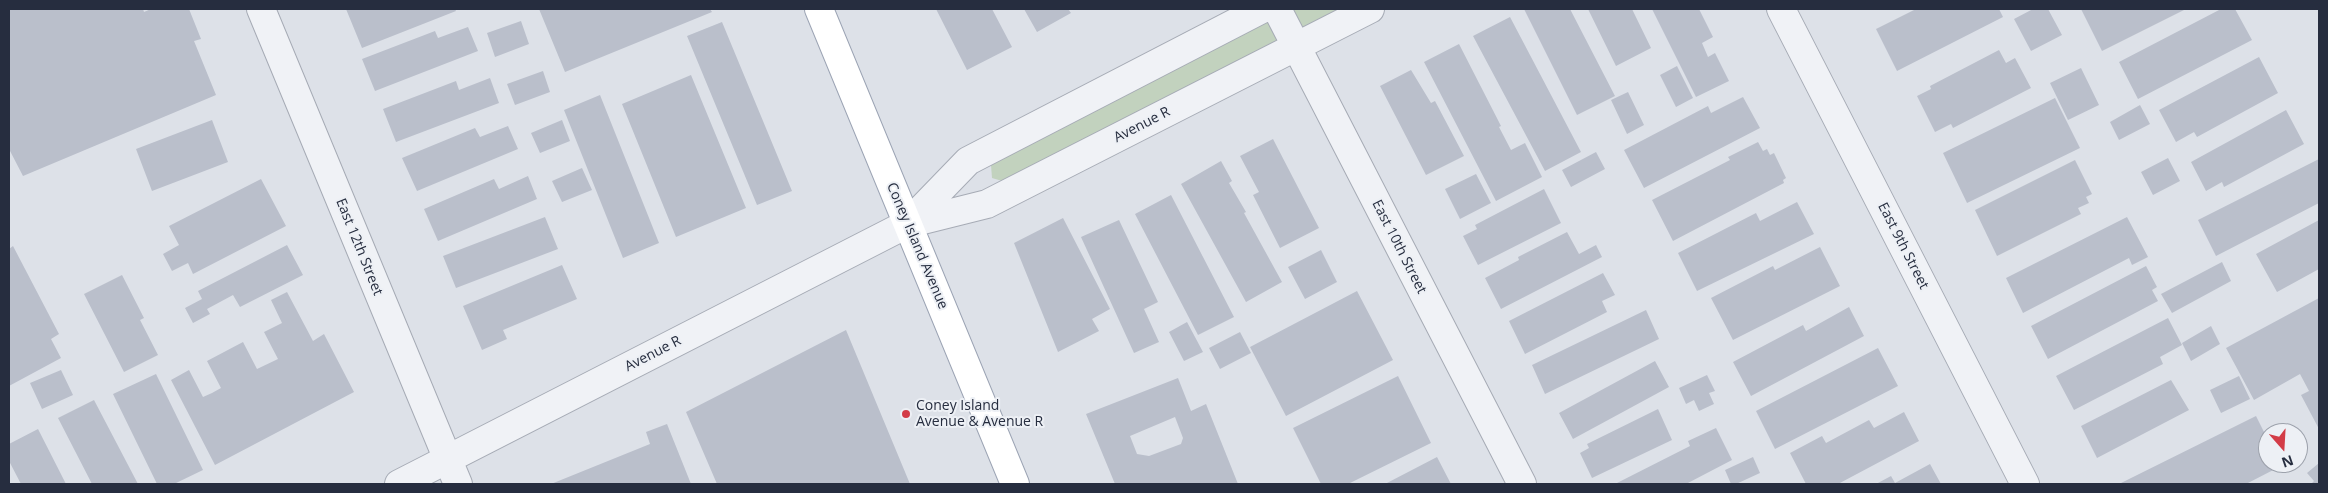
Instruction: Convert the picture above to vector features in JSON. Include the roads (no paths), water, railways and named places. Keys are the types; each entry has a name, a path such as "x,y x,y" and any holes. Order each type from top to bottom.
{"main road":[{"name":"Coney Island Avenue","path":"819,9 1015,484"}],"street":[{"name":"East 12th Street","path":"262,9 458,484"},
{"name":"Avenue R","path":"908,224 968,161 1262,9"},
{"name":"East 10th Street","path":"1277,9 1522,484"},
{"name":"Avenue R","path":"399,484 908,224 987,204 1370,9"},
{"name":"East 9th Street","path":"1781,9 2025,484"}],"place":[{"name":"Coney Island Avenue & Avenue R","path":"906,414"}]}
